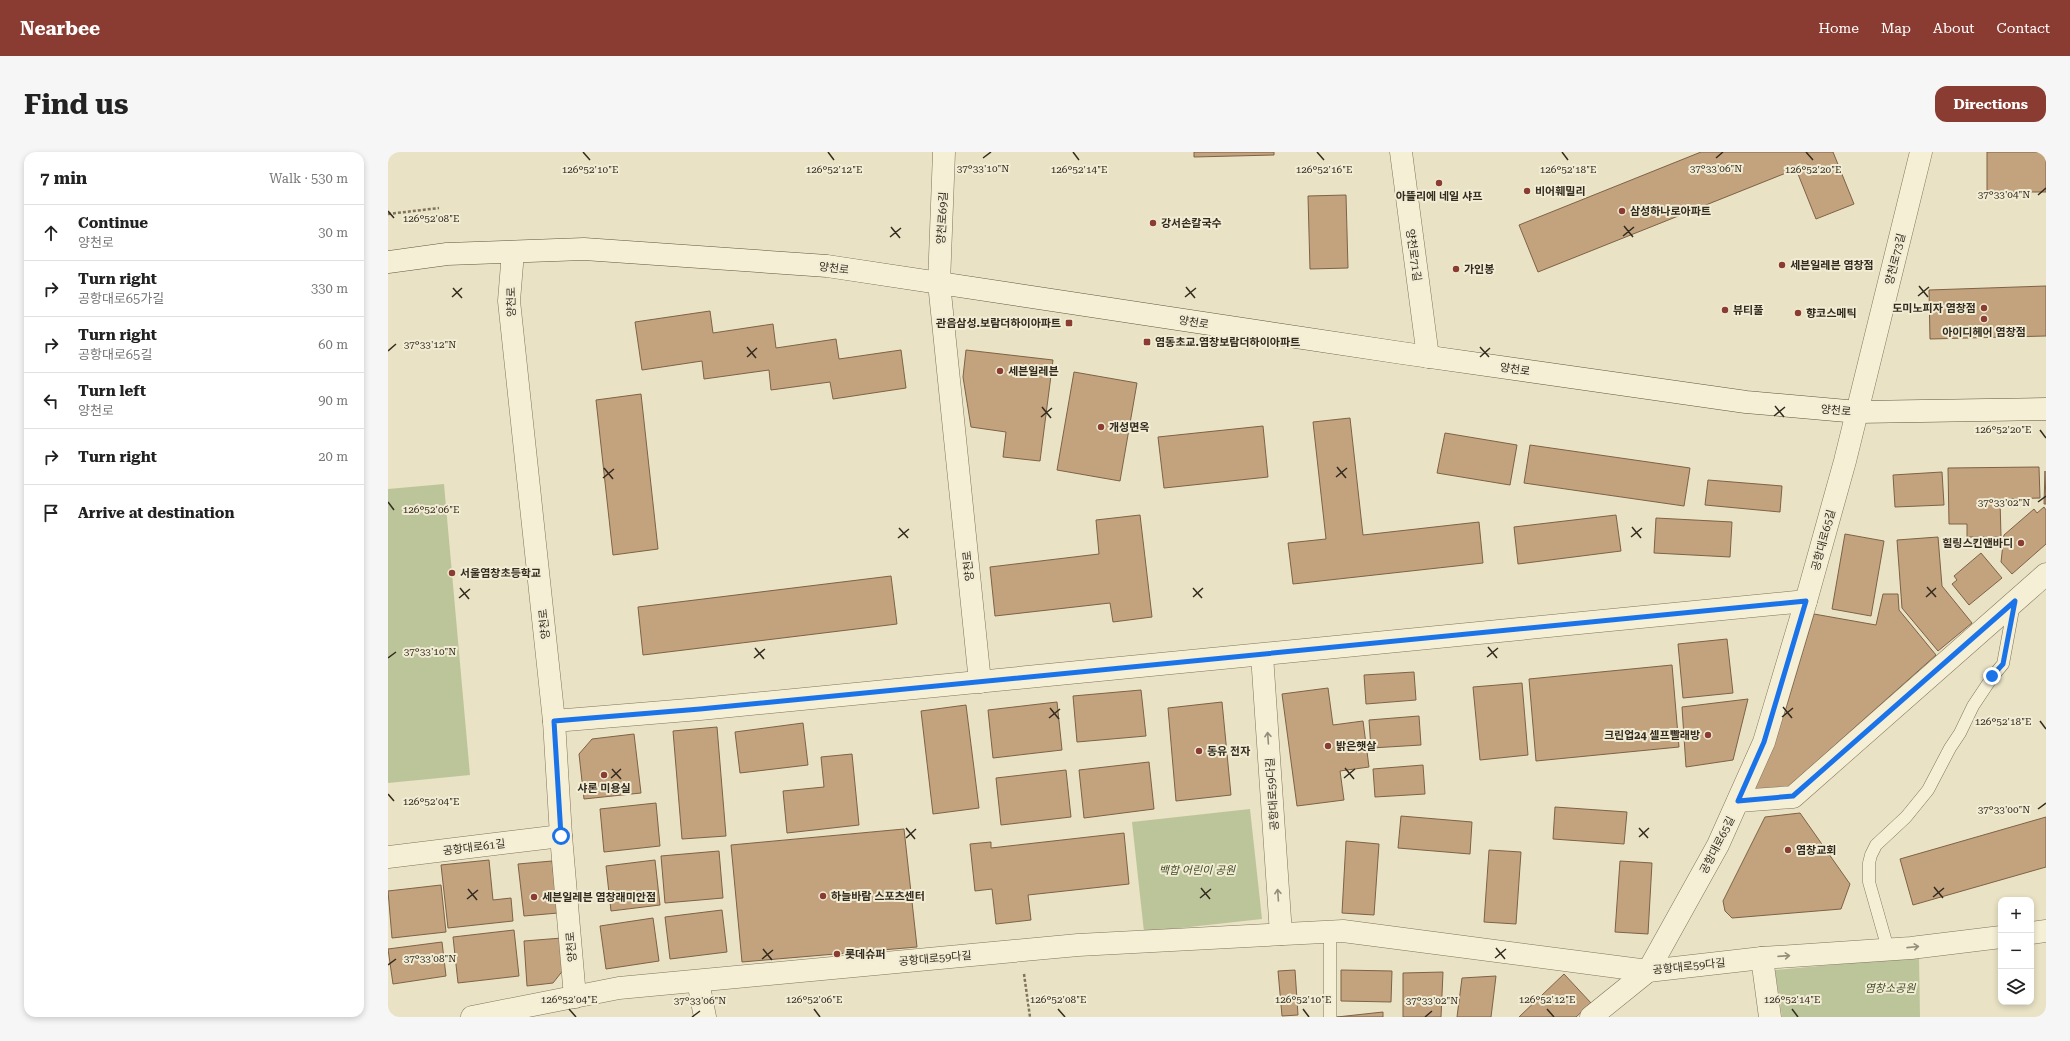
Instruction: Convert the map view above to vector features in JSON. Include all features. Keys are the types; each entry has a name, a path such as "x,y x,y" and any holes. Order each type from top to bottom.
{"street":[{"name":"양천로69길","path":"939,283 944,152"},
{"name":"양천로71길","path":"1401,152 1428,357"},
{"name":"양천로73길","path":"1858,412 1921,152"},
{"name":"양천로","path":"388,262 447,254 584,249 827,266 1428,357 1746,402 1858,412 2046,409"},
{"name":"양천로","path":"513,252 509,301 554,721 561,836 575,997"},
{"name":"양천로","path":"939,283 980,682"},
{"name":"공항대로65길","path":"1591,1017 1648,971 1718,845 1738,801 1764,742 1806,601 1858,412"},
{"path":"1738,801 1793,796 2046,574"},
{"path":"554,721 980,682 1806,601"},
{"name":"공항대로59다길","path":"1262,654 1281,934"},
{"name":"공항대로61길","path":"388,857 561,836"},
{"name":"공항대로59다길","path":"472,1017 619,988 1078,944 1343,931 1648,971 1762,958 1888,949 1998,937"},
{"path":"2034,933 2046,931"},
{"path":"1762,958 1770,1017"},
{"path":"698,981 705,1017"}],"lane":[{"path":"1888,949 1868,882 1871,855 1876,845 1906,817 1928,790 1950,748 1960,733 1973,706 1992,676 2003,664 2015,601"},
{"path":"1330,932 1330,1017"}],"path":[{"path":"388,214 439,208"},
{"path":"1020,950 1030,1017"}],"green space":[{"path":"444,484 470,775 388,783 388,489"},
{"name":"백합 어린이 공원","path":"1250,809 1262,919 1144,932 1132,822"},
{"name":"염창소공원","path":"1919,957 1920,1017 1782,1017 1775,970"}],"building":[{"path":"1194,152 1274,152 1274,155 1194,157"},
{"name":"삼성하나로아파트","path":"1701,152 1833,152 1854,204 1816,219 1796,169 1538,272 1519,225"},
{"path":"1987,152 2046,152 2046,192 1987,192"},
{"path":"1346,195 1348,268 1310,269 1308,196"},
{"path":"2046,286 2046,336 1930,339 1929,290"},
{"path":"710,311 713,333 773,324 776,348 836,339 839,359 901,350 906,388 833,399 830,382 771,390 769,370 704,379 702,361 642,370 635,322"},
{"path":"966,350 1053,360 1040,461 1003,457 1006,432 971,427 963,377"},
{"path":"1074,372 1137,383 1120,481 1057,470"},
{"path":"641,394 658,549 613,555 596,400"},
{"path":"1350,418 1363,535 1479,522 1483,563 1293,584 1288,543 1326,539 1313,422"},
{"path":"1263,426 1268,477 1164,488 1158,437"},
{"path":"1445,433 1517,445 1510,485 1437,473"},
{"path":"1530,445 1690,468 1684,506 1524,483"},
{"path":"2039,467 2040,498 2000,499 2001,537 1967,537 1967,524 1949,524 1948,468"},
{"path":"2045,471 2046,504 2044,504"},
{"path":"1942,472 1944,505 1895,507 1893,475"},
{"path":"1708,480 1782,486 1780,512 1705,505"},
{"path":"2044,507 2046,510 2046,544 2012,574 2001,562 2004,535 2034,509 2037,513"},
{"path":"1140,515 1152,617 1113,622 1110,603 995,616 990,567 1099,554 1096,520"},
{"path":"1616,515 1621,551 1518,564 1514,527"},
{"path":"1656,518 1732,522 1730,557 1654,553"},
{"path":"1845,534 1884,541 1871,616 1832,609"},
{"path":"1938,537 1942,586 1972,623 1938,651 1902,608 1897,540"},
{"path":"1981,553 2002,578 1969,605 1952,584 1957,580 1954,576"},
{"path":"891,576 897,624 643,655 638,607"},
{"path":"1883,594 1898,594 1899,610 1936,655 1788,787 1754,791 1786,708 1814,614 1876,625"},
{"path":"1727,639 1733,693 1683,698 1678,644"},
{"path":"1672,665 1679,747 1536,761 1529,679"},
{"path":"1414,672 1416,700 1366,704 1364,675"},
{"path":"1522,683 1528,755 1480,760 1473,687"},
{"name":"밝은햇살","path":"1328,688 1333,725 1363,721 1369,767 1340,771 1344,800 1297,806 1282,694"},
{"path":"1141,690 1146,736 1077,742 1073,696"},
{"path":"1748,699 1733,760 1686,767 1682,707"},
{"path":"1057,702 1062,750 993,758 988,710"},
{"name":"동유 전자","path":"1222,702 1231,795 1176,801 1168,708"},
{"path":"966,705 979,808 933,814 921,711"},
{"path":"1419,716 1421,745 1371,748 1369,720"},
{"path":"803,723 808,765 740,773 735,732"},
{"path":"717,727 726,836 682,839 673,731"},
{"path":"634,734 641,793 584,799 579,754 592,739"},
{"path":"852,754 859,825 787,833 783,791 824,787 821,757"},
{"path":"1149,762 1154,809 1084,818 1079,770"},
{"path":"1423,765 1425,794 1375,797 1373,769"},
{"path":"1066,770 1071,817 1001,825 996,778"},
{"path":"656,803 660,846 604,852 600,809"},
{"path":"1555,807 1627,812 1624,844 1553,839"},
{"name":"염창교회","path":"1800,813 1850,884 1841,909 1732,918 1725,911 1723,901 1765,817"},
{"path":"1401,816 1472,822 1470,854 1398,848"},
{"path":"2046,817 2046,867 1913,905 1900,859"},
{"name":"하늘바람 스포츠센터","path":"904,829 917,947 742,962 731,845"},
{"path":"1124,833 1129,884 1028,895 1031,920 996,924 992,889 975,891 970,844 991,842 991,848"},
{"path":"1346,841 1379,844 1374,915 1342,913"},
{"path":"1489,850 1521,852 1516,924 1484,922"},
{"path":"719,851 723,898 665,903 661,856"},
{"path":"489,860 493,900 511,898 513,921 448,928 441,865"},
{"path":"655,860 660,905 611,911 606,866"},
{"path":"552,861 558,913 524,916 518,864"},
{"path":"1620,861 1652,863 1648,934 1615,932"},
{"path":"441,885 446,932 392,938 388,891"},
{"path":"722,910 727,952 670,959 665,917"},
{"path":"653,918 659,961 606,969 600,926"},
{"path":"514,930 519,976 458,983 453,937"},
{"path":"562,938 564,969 553,983 527,986 524,941"},
{"path":"442,942 446,976 393,984 388,949"},
{"path":"1295,970 1298,1015 1282,1016 1278,971"},
{"path":"1341,970 1392,971 1391,1002 1341,1001"},
{"path":"1443,972 1441,1017 1403,1017 1403,973"},
{"path":"1564,974 1591,1003 1576,1017 1519,1017"},
{"path":"1496,976 1491,1017 1457,1017 1462,978"},
{"path":"1383,1012 1383,1017 1337,1017"}],"place":[{"name":"아뜰리에 네일 샤프","path":"1439,183"},
{"name":"비어훼밀리","path":"1527,191"},
{"name":"삼성하나로아파트","path":"1622,211"},
{"name":"강서손칼국수","path":"1153,223"},
{"name":"세븐일레븐 염창점","path":"1782,265"},
{"name":"가인봉","path":"1456,269"},
{"name":"도미노피자 염창점","path":"1984,308"},
{"name":"뷰티풀","path":"1725,310"},
{"name":"향코스메틱","path":"1798,313"},
{"name":"아이디헤어 염창점","path":"1984,319"},
{"name":"관음삼성.보람더하이아파트","path":"1069,323"},
{"name":"염동초교.염창보람더하이아파트","path":"1147,342"},
{"name":"세븐일레븐","path":"1000,371"},
{"name":"개성면옥","path":"1101,427"},
{"name":"힐링스킨앤바디","path":"2021,543"},
{"name":"서울염창초등학교","path":"452,573"},
{"name":"크린업24 셀프빨래방","path":"1708,735"},
{"name":"밝은햇살","path":"1328,746"},
{"name":"동유 전자","path":"1199,751"},
{"name":"샤론 미용실","path":"604,775"},
{"name":"염창교회","path":"1788,850"},
{"name":"하늘바람 스포츠센터","path":"823,896"},
{"name":"세븐일레븐 염창래미안점","path":"534,897"},
{"name":"롯데슈퍼","path":"837,954"}],"route":[{"path":"561,836 554,721 700,709 1806,601 1764,742 1738,801 1793,796 2015,601 2003,664 1992,676"}]}
